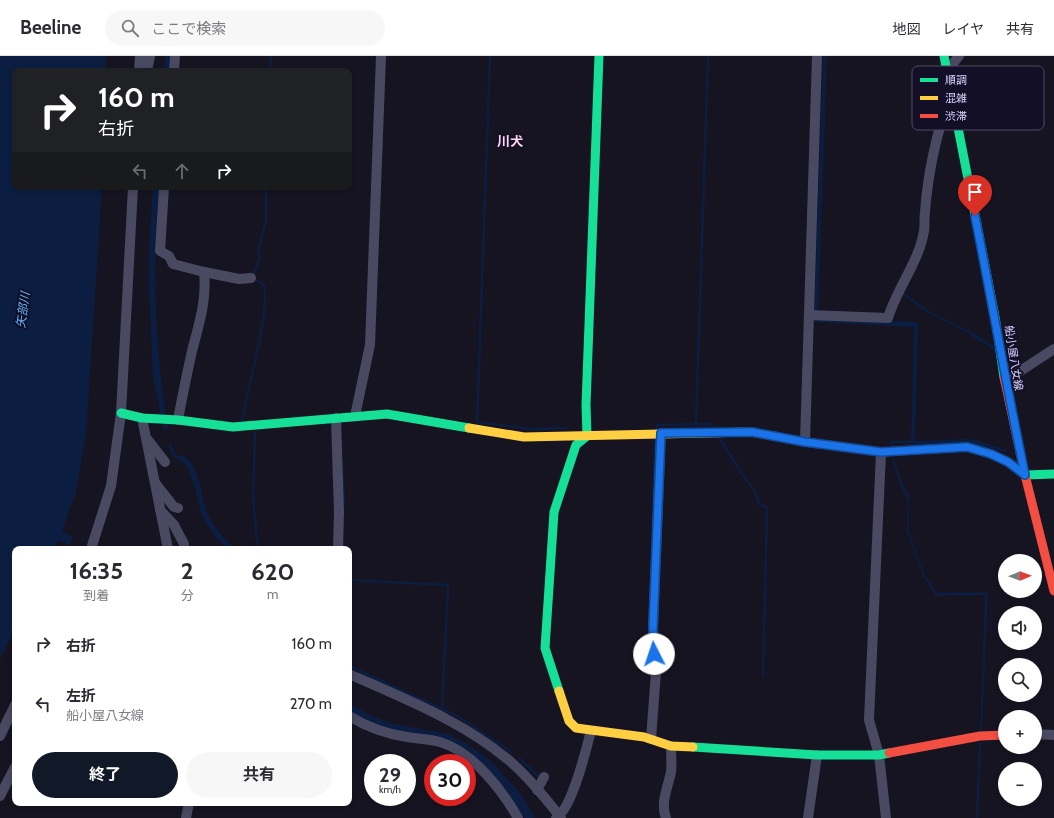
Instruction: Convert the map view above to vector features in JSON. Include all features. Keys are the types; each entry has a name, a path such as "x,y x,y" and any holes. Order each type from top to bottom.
{"street":[{"path":"139,68 140,56"},
{"path":"148,68 150,56"},
{"path":"174,68 175,56"},
{"path":"355,416 370,345 380,56"},
{"path":"587,436 586,405 599,56"},
{"path":"805,442 814,315 817,56"},
{"name":"船小屋八女線","path":"944,56 946,66"},
{"path":"951,66 958,56"},
{"path":"814,315 888,318 892,305 917,252 924,231 925,212 934,150 939,130"},
{"name":"船小屋八女線","path":"958,130 995,317 1005,381 1025,475 1054,591"},
{"path":"92,546 112,486 121,413 133,190"},
{"path":"164,190 160,251 169,256 174,264 239,279 251,278"},
{"path":"178,420 184,383 204,308 204,272"},
{"path":"1005,381 1054,349"},
{"path":"121,413 142,418 178,420 233,427 387,414 524,437 737,431 881,452 967,447 991,454 1008,462 1025,475 1054,474"},
{"path":"142,418 167,546"},
{"path":"336,418 339,512 338,546"},
{"path":"651,739 656,672 653,628 661,433"},
{"path":"587,436 576,445 554,512 545,648 569,721 576,728 651,739 672,746 817,755 879,755 980,736 998,735"},
{"path":"146,437 165,462"},
{"path":"881,452 869,720 879,755 886,818"},
{"path":"155,483 174,507 178,508"},
{"path":"160,510 174,525 184,544"},
{"path":"352,675 437,714 468,731 513,764 559,817 571,798 591,731"},
{"path":"0,736 12,711"},
{"path":"352,718 374,729 387,733 439,742 450,746 485,773 507,799 518,818"},
{"path":"1042,734 1054,734"},
{"path":"666,818 664,813 664,797 671,771 672,746"},
{"path":"808,818 817,755"},
{"path":"0,796 12,773"},
{"path":"536,790 544,778"},
{"path":"186,818 188,806"}],"water":[{"name":"矢部川","path":"0,56 106,56 106,68 12,68 12,190 102,190 86,435 76,492 62,531 73,537 70,545 58,541 56,546 12,546 12,636 0,658"},
{"path":"165,56 170,56 169,68 163,68"},
{"path":"823,56 827,56 818,318 918,322 915,441 976,440 1007,450 1006,452 991,448 911,445 914,327 814,322"},
{"path":"153,190 159,190 155,278 160,369 168,429 164,430 153,378 149,248"},
{"path":"972,332 1019,363 1018,365 970,335"},
{"path":"168,444 171,444 176,455 184,456 195,469 210,520 232,546 224,546 214,535 201,514 196,491 188,468 185,464 172,456"},
{"path":"894,459 901,480 909,496 909,530 914,547 925,575 937,593 988,592 982,731 980,731 985,595 936,596 924,577 907,533 908,502 899,482 892,460"},
{"path":"352,705 372,716 394,724 448,734 467,744 493,763 520,793 535,818 525,818 485,766 476,759 476,754 468,754 456,745 380,726 352,714"},
{"path":"520,757 541,777 539,779 518,759"}],"waterway":[{"path":"270,68 271,56"},
{"path":"490,56 477,422 531,429 567,428"},
{"path":"696,424 708,56"},
{"path":"254,274 260,258 258,250 266,220 266,190"},
{"path":"242,420 258,349 264,308 265,293 263,284 255,280"},
{"path":"902,293 929,312 973,334"},
{"path":"656,430 657,425 711,424 712,426"},
{"path":"255,433 253,499 258,546"},
{"path":"719,437 745,479 753,488 760,505 767,508 763,676"},
{"path":"652,535 655,438"},
{"path":"891,445 891,442 913,442"},
{"path":"342,462 344,503"},
{"path":"352,580 448,585 442,709"},
{"path":"352,667 459,717 512,753"},
{"path":"977,818 980,743"}],"traffic: fast":[{"path":"587,436 586,405 599,56"},
{"path":"944,56 946,66"},
{"path":"958,130 995,317 1004,377"},
{"path":"121,413 142,418 178,420 233,427 387,414 469,428"},
{"path":"559,691 545,648 554,512 576,445 587,436"},
{"path":"932,449 967,447 991,454 1008,462 1025,475 1054,474"},
{"path":"693,747 817,755 879,755 889,753"}],"traffic: slow":[{"path":"469,428 524,437 751,432"},
{"path":"559,691 569,721 576,728 644,737 671,746 693,747"}],"traffic: jam":[{"path":"1004,377 1025,475 1054,591"},
{"path":"751,432 805,442 881,452 932,449"},
{"path":"889,753 980,736 998,735"}],"district":[{"name":"川犬","path":"510,141"}],"route":[{"path":"654,654 653,628 658,461 661,433 752,432 854,450 881,452 967,447 991,454 1008,462 1025,475 1005,381 1003,360 975,216"}]}
